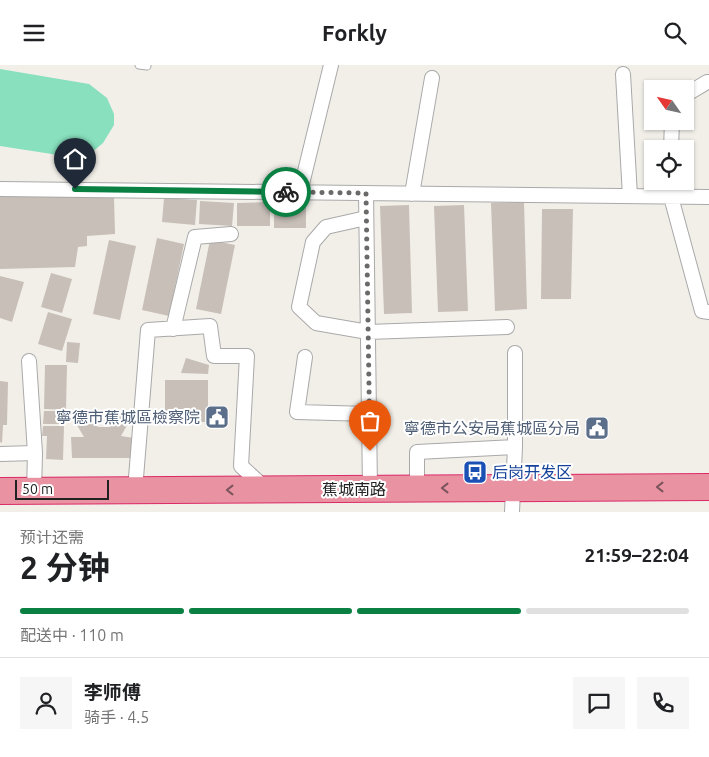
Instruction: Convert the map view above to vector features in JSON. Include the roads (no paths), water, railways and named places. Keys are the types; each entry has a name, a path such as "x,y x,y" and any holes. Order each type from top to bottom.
{"highway":[{"name":"蕉城南路","path":"0,491 417,489 513,500 709,487"}],"street":[{"path":"300,192 331,65"},
{"path":"623,74 630,196"},
{"path":"412,194 432,78"},
{"path":"694,90 709,82"},
{"path":"0,189 709,197"},
{"path":"671,190 671,197 702,311 709,313"},
{"path":"366,193 370,489"},
{"path":"366,218 326,227 312,242 299,307 316,323 368,332 506,327"},
{"path":"173,329 195,237 231,234"},
{"path":"135,490 148,330 210,327 214,356 247,356 241,466 267,489"},
{"path":"513,500 516,353"},
{"path":"305,357 297,412 369,414"},
{"path":"29,361 35,453 34,491"},
{"path":"417,489 417,452 515,447"},
{"path":"0,454 35,453"}],"lane":[{"path":"139,65 147,66"}],"place":[{"name":"寧德市蕉城區檢察院","path":"217,417"},
{"name":"寧德市公安局蕉城區分局","path":"597,428"},
{"name":"后岗开发区","path":"475,472"}]}
